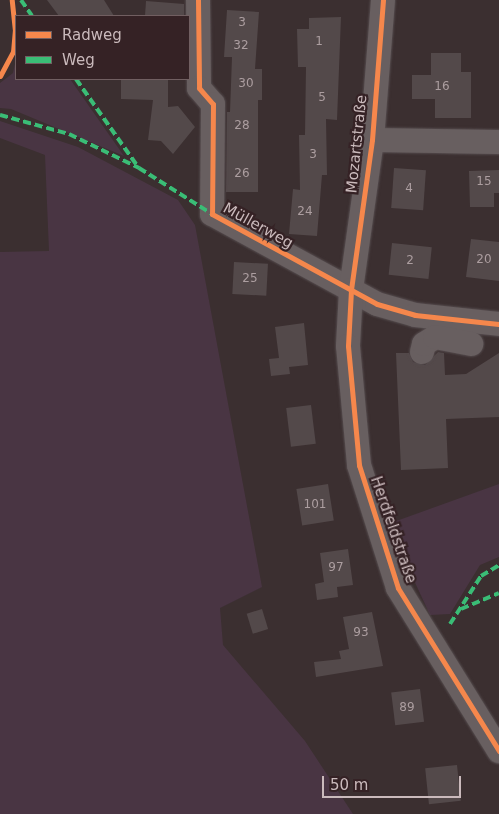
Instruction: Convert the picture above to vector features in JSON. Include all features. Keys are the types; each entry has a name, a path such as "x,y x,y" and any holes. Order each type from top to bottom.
{"street":[{"name":"Müllerweg","path":"198,0 199,88 213,104 212,214 377,304 415,315 471,343 499,324"},
{"name":"Mozartstraße","path":"351,290 372,140 383,0"},
{"path":"372,140 499,142"},
{"name":"Herdfeldstraße","path":"351,290 348,346 358,465 398,588 499,751"},
{"path":"422,352 424,344 435,337 471,343"}],"shaded area":[{"path":"15,64 15,80 71,80 124,156 11,109 0,108 0,83 13,73"},
{"path":"0,121 78,147 178,200 195,225 262,587 220,608 223,645 305,741 353,814 0,814 0,252 49,251 45,155 0,138"},
{"path":"499,484 499,557 480,565 450,614 430,615 388,524"}],"building":[{"path":"47,0 104,0 113,15 58,15"},
{"path":"146,1 184,4 184,15 145,15"},
{"path":"227,10 259,12 255,69 262,69 262,100 258,100 258,192 226,192 227,112 230,112 232,57 224,57"},
{"path":"341,17 337,120 326,119 327,175 322,175 317,236 289,234 293,189 300,190 299,135 305,135 306,67 298,67 297,29 309,29 309,18"},
{"path":"431,53 461,53 461,72 471,72 471,118 435,118 435,99 412,99 412,75 431,75"},
{"path":"121,80 168,80 168,107 178,106 195,127 173,154 161,141 148,140 153,100 121,99"},
{"path":"394,168 426,170 423,210 391,208"},
{"path":"499,170 499,193 494,193 494,207 470,207 469,171"},
{"path":"471,239 499,242 499,281 466,277"},
{"path":"392,243 432,247 428,279 389,275"},
{"path":"234,262 268,264 266,296 232,294"},
{"path":"304,323 308,365 289,367 290,374 271,376 269,359 279,358 275,327"},
{"path":"438,352 444,353 445,375 466,374 499,353 499,417 446,419 448,468 401,470 396,353 409,353 413,362 425,365"},
{"path":"311,405 316,444 291,447 286,408"},
{"path":"328,484 334,521 302,526 296,489"},
{"path":"348,549 353,585 337,587 338,597 317,600 315,584 324,582 320,553"},
{"path":"262,609 268,629 253,634 247,614"},
{"path":"372,612 383,666 316,677 314,662 341,659 339,651 349,649 343,617"},
{"path":"420,689 424,722 395,725 391,693"},
{"path":"457,765 461,801 429,804 425,768"}],"marked path":[{"path":"21,0 31,15"},
{"path":"77,80 138,167"},
{"path":"0,115 69,134 139,168 212,214"},
{"path":"450,624 481,576 499,565"},
{"path":"461,609 499,593"}],"cycle path":[{"path":"0,76 13,52 15,31 12,0"},
{"path":"198,0 199,88 213,104 212,214 377,304 415,315 499,324"},
{"path":"383,0 372,140 351,290 348,346 359,465 398,588 499,751"}]}
